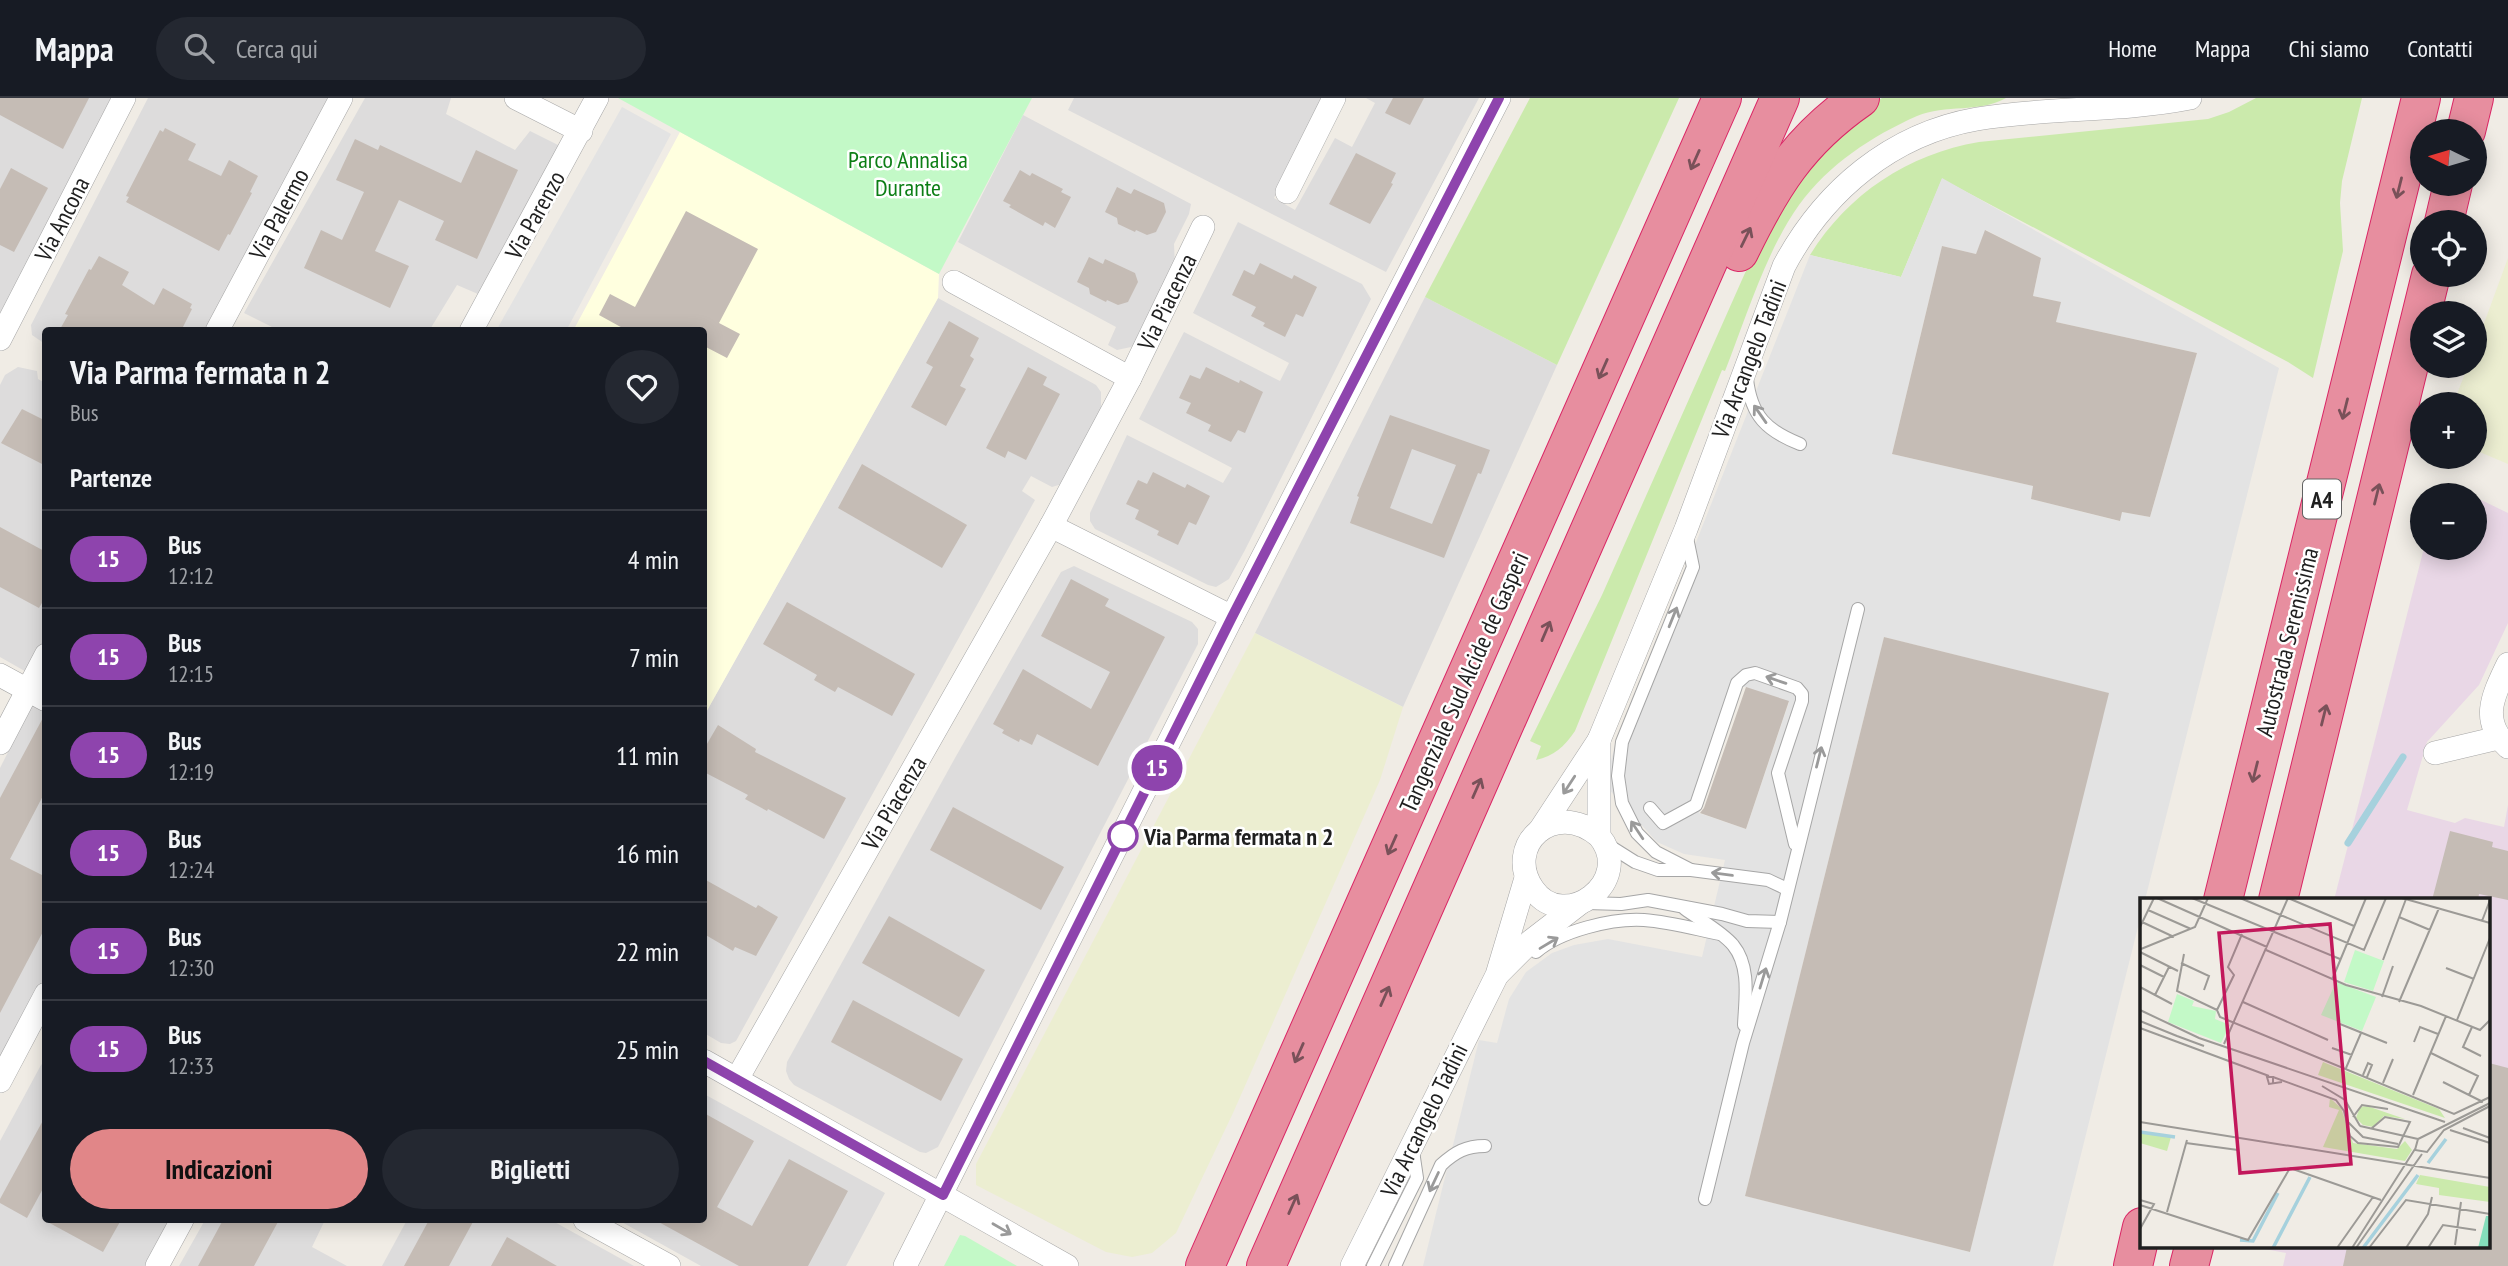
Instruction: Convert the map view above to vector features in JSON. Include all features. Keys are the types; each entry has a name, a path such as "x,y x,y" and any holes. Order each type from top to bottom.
{"highway":[{"name":"Tangenziale Sud Alcide de Gasperi","path":"1205,1266 1722,98"},
{"path":"1266,1266 1780,98"},
{"path":"1677,328 1704,310 1714,296 1772,188 1787,166 1824,125 1860,98"},
{"name":"Autostrada Serenissima","path":"2223,898 2421,98"},
{"path":"2469,119 2474,98"},
{"name":"A4","path":"2278,898 2428,287"},
{"path":"2133,1266 2140,1236"},
{"path":"2189,1266 2194,1248"}],"street":[{"name":"Via Ancona","path":"0,339 124,98"},
{"name":"Via Palermo","path":"219,327 341,98"},
{"path":"516,98 581,131"},
{"name":"Via Parenzo","path":"473,327 597,98"},
{"path":"1287,192 1334,98"},
{"path":"905,1266 1232,617 1499,98"},
{"name":"Via Arcangelo Tadini","path":"2035,114 2064,98"},
{"name":"Via Arcangelo Tadini","path":"1352,1266 1497,975 1527,877 1524,859 1528,846 1599,740 1686,529 1784,266 1817,214 1846,183 1896,147 1934,130 1974,119 2096,110 2190,98"},
{"name":"Via Piacenza","path":"737,1079 1051,526 1130,377 1203,227"},
{"name":"Via Piacenza","path":"954,282 1130,377"},
{"path":"1051,526 1232,617"},
{"path":"2435,753 2503,742 2490,717 2493,696 2508,664"},
{"path":"0,743 36,695 42,671"},
{"path":"0,675 36,695"},
{"name":"Via Arcangelo Tadini","path":"1497,975 1531,940 1605,882 1609,867 1603,840 1599,740"},
{"path":"1539,830 1552,823 1570,820 1588,826 1603,840"},
{"path":"1527,877 1534,891 1544,900 1563,906 1581,903"},
{"path":"0,1081 37,1029 42,1010"},
{"path":"707,1063 1067,1266"},
{"path":"157,1266 180,1223"},
{"path":"590,1223 669,1266"}],"lane":[{"path":"1745,366 1748,391 1756,412 1776,434 1800,444"},
{"path":"1686,529 1693,567 1622,742 1618,776 1622,803 1637,833 1656,852 1691,870"},
{"path":"1705,1199 1743,1043 1780,922 1796,848 1857,609"},
{"path":"1650,808 1663,823 1696,804 1737,683 1746,675 1755,673 1797,688 1802,694 1778,773 1796,848"},
{"path":"1603,840 1635,862 1658,870 1691,870 1768,880 1787,889"},
{"path":"1581,903 1621,904 1648,900 1747,921 1780,922"},
{"path":"1681,906 1734,946 1741,961 1745,979 1743,1043"},
{"path":"1679,925 1722,914"},
{"path":"1470,1028 1517,968 1546,943 1565,934 1597,925 1642,920 1720,934"},
{"path":"1373,1266 1417,1178 1412,1144"},
{"path":"1395,1266 1441,1166 1454,1153 1471,1146 1485,1146"}],"shaded area":[{"path":"0,98 115,98 0,319"},
{"path":"148,98 329,98 212,327 42,327 42,342 32,335 31,325"},
{"path":"365,98 451,98 446,114 515,150 530,131 558,145 558,152 478,294 457,285 431,327 272,327 244,313"},
{"path":"1074,98 1325,98 1274,198 1295,210 1335,138 1352,147 1375,103 1366,98 1479,98 1386,272 1068,110"},
{"path":"622,107 671,134 568,327 498,327"},
{"path":"1023,115 1191,204 1174,244 1175,266 1136,343 1131,347 1117,350 1108,345 1116,327 958,242"},
{"path":"680,132 939,274 938,298 707,711 707,327 575,327"},
{"path":"1942,178 2279,368 2146,898 2140,898 2140,919 2053,1266 1423,1266 1479,1040 1497,1043 1509,999 1526,972 1552,953 1574,945 1608,939 1702,957 1725,860 1684,854 1657,842 1605,785 1614,749 1810,255 1901,277","holes":["1986,230 2041,258 2033,296 2060,302 2056,322 2197,353 2150,517 2122,512 2119,521 2031,499 2033,486 1892,454 1942,246 1976,254","1884,637 2108,693 1970,1252 1745,1196","1742,686 1789,702 1746,829 1699,813"]},
{"path":"1238,222 1362,284 1371,299 1245,550 1229,579 1216,587 1095,529 1090,521 1090,513 1127,435 1223,483 1232,468 1139,419 1184,332 1280,381 1289,363 1193,313"},
{"path":"2508,258 2508,464 2487,455 2487,392 2458,392 2463,378 2487,378 2487,315"},
{"path":"1425,297 1557,365 1403,707 1255,633"},
{"path":"938,298 1096,385 1101,392 1101,408 1062,484 1052,487 1031,476 1022,491 1035,500 736,1041 730,1044 721,1043 707,1035 707,711"},
{"path":"18,367 37,371 38,379 42,381 42,651 30,674 0,657 0,385 5,375"},
{"path":"2487,503 2508,513 2508,623 2479,685 2427,742 2407,810 2455,823 2465,818 2504,827 2508,805 2508,1266 2283,1266 2286,1253 2259,1248 2490,1248 2490,898 2335,898 2421,560 2487,560"},
{"path":"1074,566 1192,622 1198,629 1198,644 938,1147 926,1153 920,1152 794,1085 786,1071 787,1062 1061,572"},
{"path":"1255,633 1403,707 1380,780 1233,1113 1176,1233 1152,1253 1132,1257 1106,1252 976,1185 976,1164"},
{"path":"33,703 42,708 42,982 0,1060 0,768"},
{"path":"41,1065 42,1223 176,1223 154,1266 0,1266 0,1141"},
{"path":"707,1096 885,1193 846,1266 701,1266 623,1223 707,1223"},
{"path":"203,1223 324,1223 312,1247 347,1266 179,1266"},
{"path":"405,1223 556,1223 634,1266 382,1266"}],"green space":[{"name":"Parco Annalisa Durante","path":"618,98 1032,98 939,274"},
{"path":"1530,98 1679,98 1557,365 1425,297"},
{"path":"1882,98 2006,98 1985,105 1928,112 1900,124 1868,142 1838,164 1799,205 1776,243 1767,264 1575,731 1558,750 1536,760 1541,746 1530,741 1602,595 1745,273 1790,192 1860,112"},
{"path":"2256,98 2362,98 2342,181 2340,203 2343,251 2313,378 2288,362 1942,179 1901,277 1810,255 1842,213 1861,196 1882,180 1928,156 1979,142 2208,119"},
{"path":"960,1235 965,1236 1017,1266 944,1266"}],"building":[{"path":"0,98 89,98 63,149 0,115"},
{"path":"1393,98 1424,98 1410,125 1385,113"},
{"path":"165,128 196,144 188,160 221,176 229,160 258,176 250,192 252,193 219,251 126,202 129,197 126,196 160,130 163,132"},
{"path":"355,139 378,150 380,145 461,183 476,150 518,170 477,259 435,240 444,221 399,200 375,251 409,266 390,308 304,268 321,230 342,240 364,192 336,180"},
{"path":"1356,153 1396,173 1391,183 1393,184 1370,224 1329,204"},
{"path":"11,168 48,188 14,252 0,245 0,189"},
{"path":"1020,170 1030,176 1032,173 1063,189 1061,192 1071,197 1055,228 1045,222 1043,226 1003,201"},
{"path":"1117,187 1131,194 1134,189 1164,203 1166,212 1156,232 1147,235 1136,230 1135,232 1118,224 1117,218 1105,212"},
{"path":"686,211 758,249 719,323 740,334 727,358 707,348 707,327 621,327 599,315 610,294 635,307"},
{"path":"1985,230 2041,258 2033,296 2061,302 2056,322 2197,353 2150,517 2122,512 2120,521 2031,499 2033,486 1892,454 1942,246 1976,254"},
{"path":"99,256 129,272 122,285 154,305 163,288 192,304 192,309 183,327 61,327 68,315 65,314 89,269 91,270"},
{"path":"1089,257 1103,264 1105,259 1135,273 1138,282 1128,302 1118,305 1107,300 1106,302 1090,294 1089,288 1077,282"},
{"path":"1260,263 1292,279 1294,275 1317,287 1303,317 1296,314 1285,337 1263,326 1265,323 1251,316 1256,307 1232,295 1244,270 1254,275"},
{"path":"949,321 979,338 970,356 974,359 960,386 966,389 946,426 911,407 933,367 926,363"},
{"path":"1028,367 1047,377 1043,385 1060,394 1026,460 1008,451 1005,458 986,448"},
{"path":"1206,367 1263,392 1245,433 1238,430 1231,442 1208,431 1211,425 1186,413 1191,403 1179,398 1190,375 1200,379"},
{"path":"22,409 42,419 42,464 1,443"},
{"path":"1390,415 1490,450 1444,558 1350,523 1359,497 1357,496","holes":["1412,449 1456,465 1432,524 1390,508"]},
{"path":"862,464 967,525 942,568 838,508"},
{"path":"1153,472 1185,488 1187,484 1210,496 1196,525 1189,522 1178,545 1157,535 1159,531 1135,519 1139,510 1126,504 1138,480 1147,484"},
{"path":"0,527 42,550 42,603 39,608 0,587"},
{"path":"1071,579 1109,599 1105,606 1165,637 1098,766 1037,734 1032,745 1020,739 1019,742 1002,733 1004,730 993,724 1023,669 1091,709 1110,672 1041,636"},
{"path":"787,602 915,674 892,716 838,687 835,692 814,680 817,675 763,644"},
{"path":"1884,637 2109,693 1970,1252 1745,1196"},
{"path":"1746,687 1789,701 1746,829 1700,813"},
{"path":"42,720 42,798 10,859 42,875 42,934 0,1013 0,798"},
{"path":"718,725 756,749 755,752 846,798 824,839 745,799 748,795 707,774 707,744"},
{"path":"953,807 1064,867 1041,910 930,850"},
{"path":"2450,831 2493,842 2492,847 2508,851 2508,900 2479,894 2478,898 2433,898"},
{"path":"707,881 778,917 756,956 735,947 733,951 707,936"},
{"path":"889,916 985,970 959,1017 862,963"},
{"path":"853,1000 963,1059 941,1101 831,1042"},
{"path":"2490,1063 2508,1068 2508,1266 2343,1266 2347,1248 2490,1248"},
{"path":"707,1115 754,1141 717,1207 752,1226 789,1159 848,1191 808,1266 739,1266 660,1223 707,1223"},
{"path":"42,1122 42,1190 27,1218 0,1203"},
{"path":"50,1223 119,1223 103,1252"},
{"path":"221,1223 277,1223 254,1266 198,1266"},
{"path":"427,1223 472,1223 449,1266 404,1266"},
{"path":"507,1237 557,1266 491,1266"}],"waterway":[{"path":"2348,843 2403,757"}],"bus line":[{"name":"15","path":"707,1063 943,1195 1232,617 1499,98"}],"place":[{"name":"Via Parma fermata n 2","path":"1123,836"}]}
